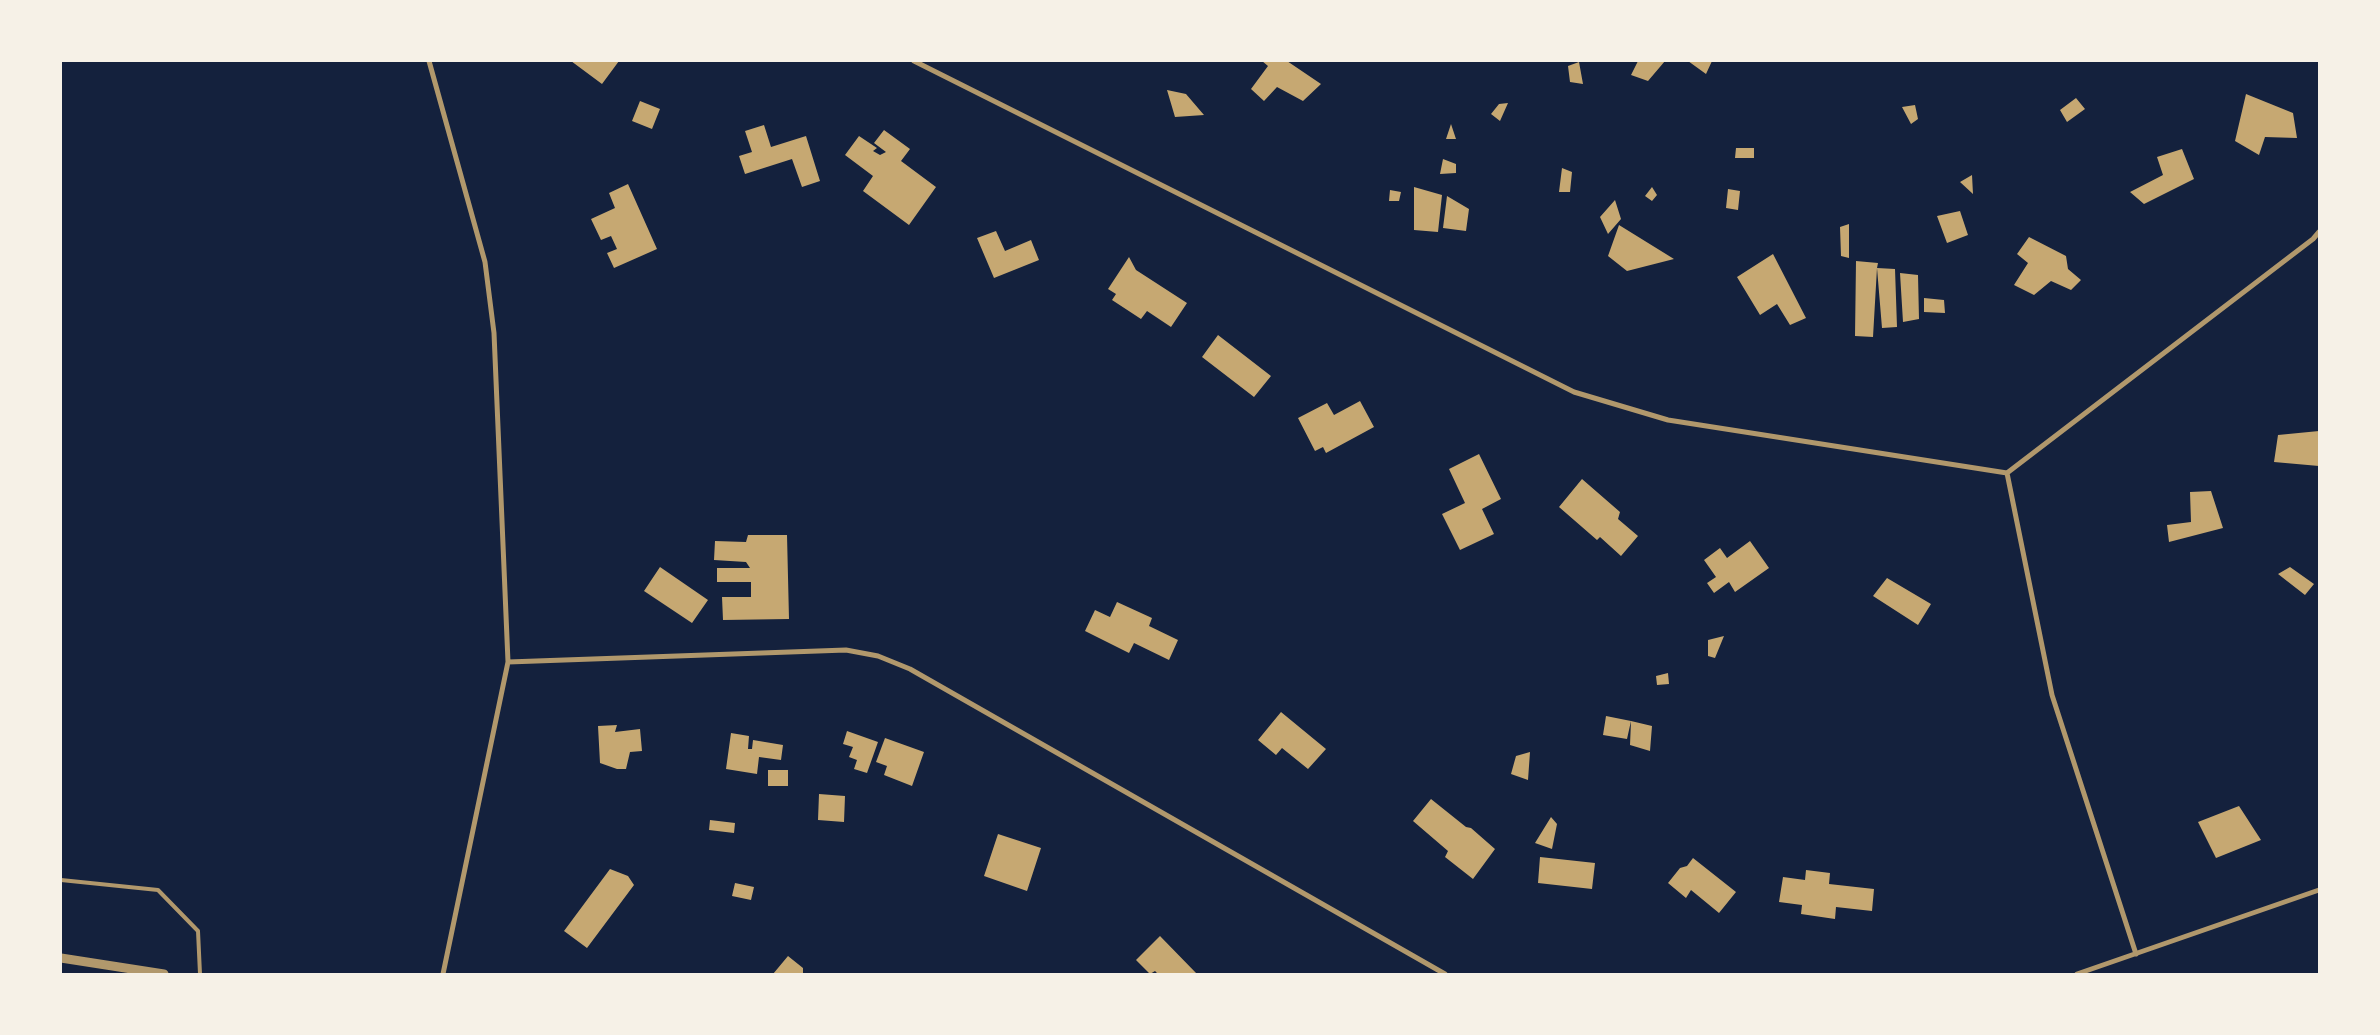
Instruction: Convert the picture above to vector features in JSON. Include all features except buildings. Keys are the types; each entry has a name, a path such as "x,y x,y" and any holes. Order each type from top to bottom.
{"street":[{"path":"429,61 485,262 494,333 508,662 443,974"},
{"path":"914,61 1574,392 1668,420 2007,473 2305,245 2319,232"},
{"path":"2007,473 2052,695 2136,954"},
{"path":"508,662 846,650 878,656 910,669 1445,974"},
{"path":"2078,974 2319,890"},
{"path":"61,958 131,971 164,974"}],"lane":[{"path":"61,880 158,890 198,931 200,974"}]}
